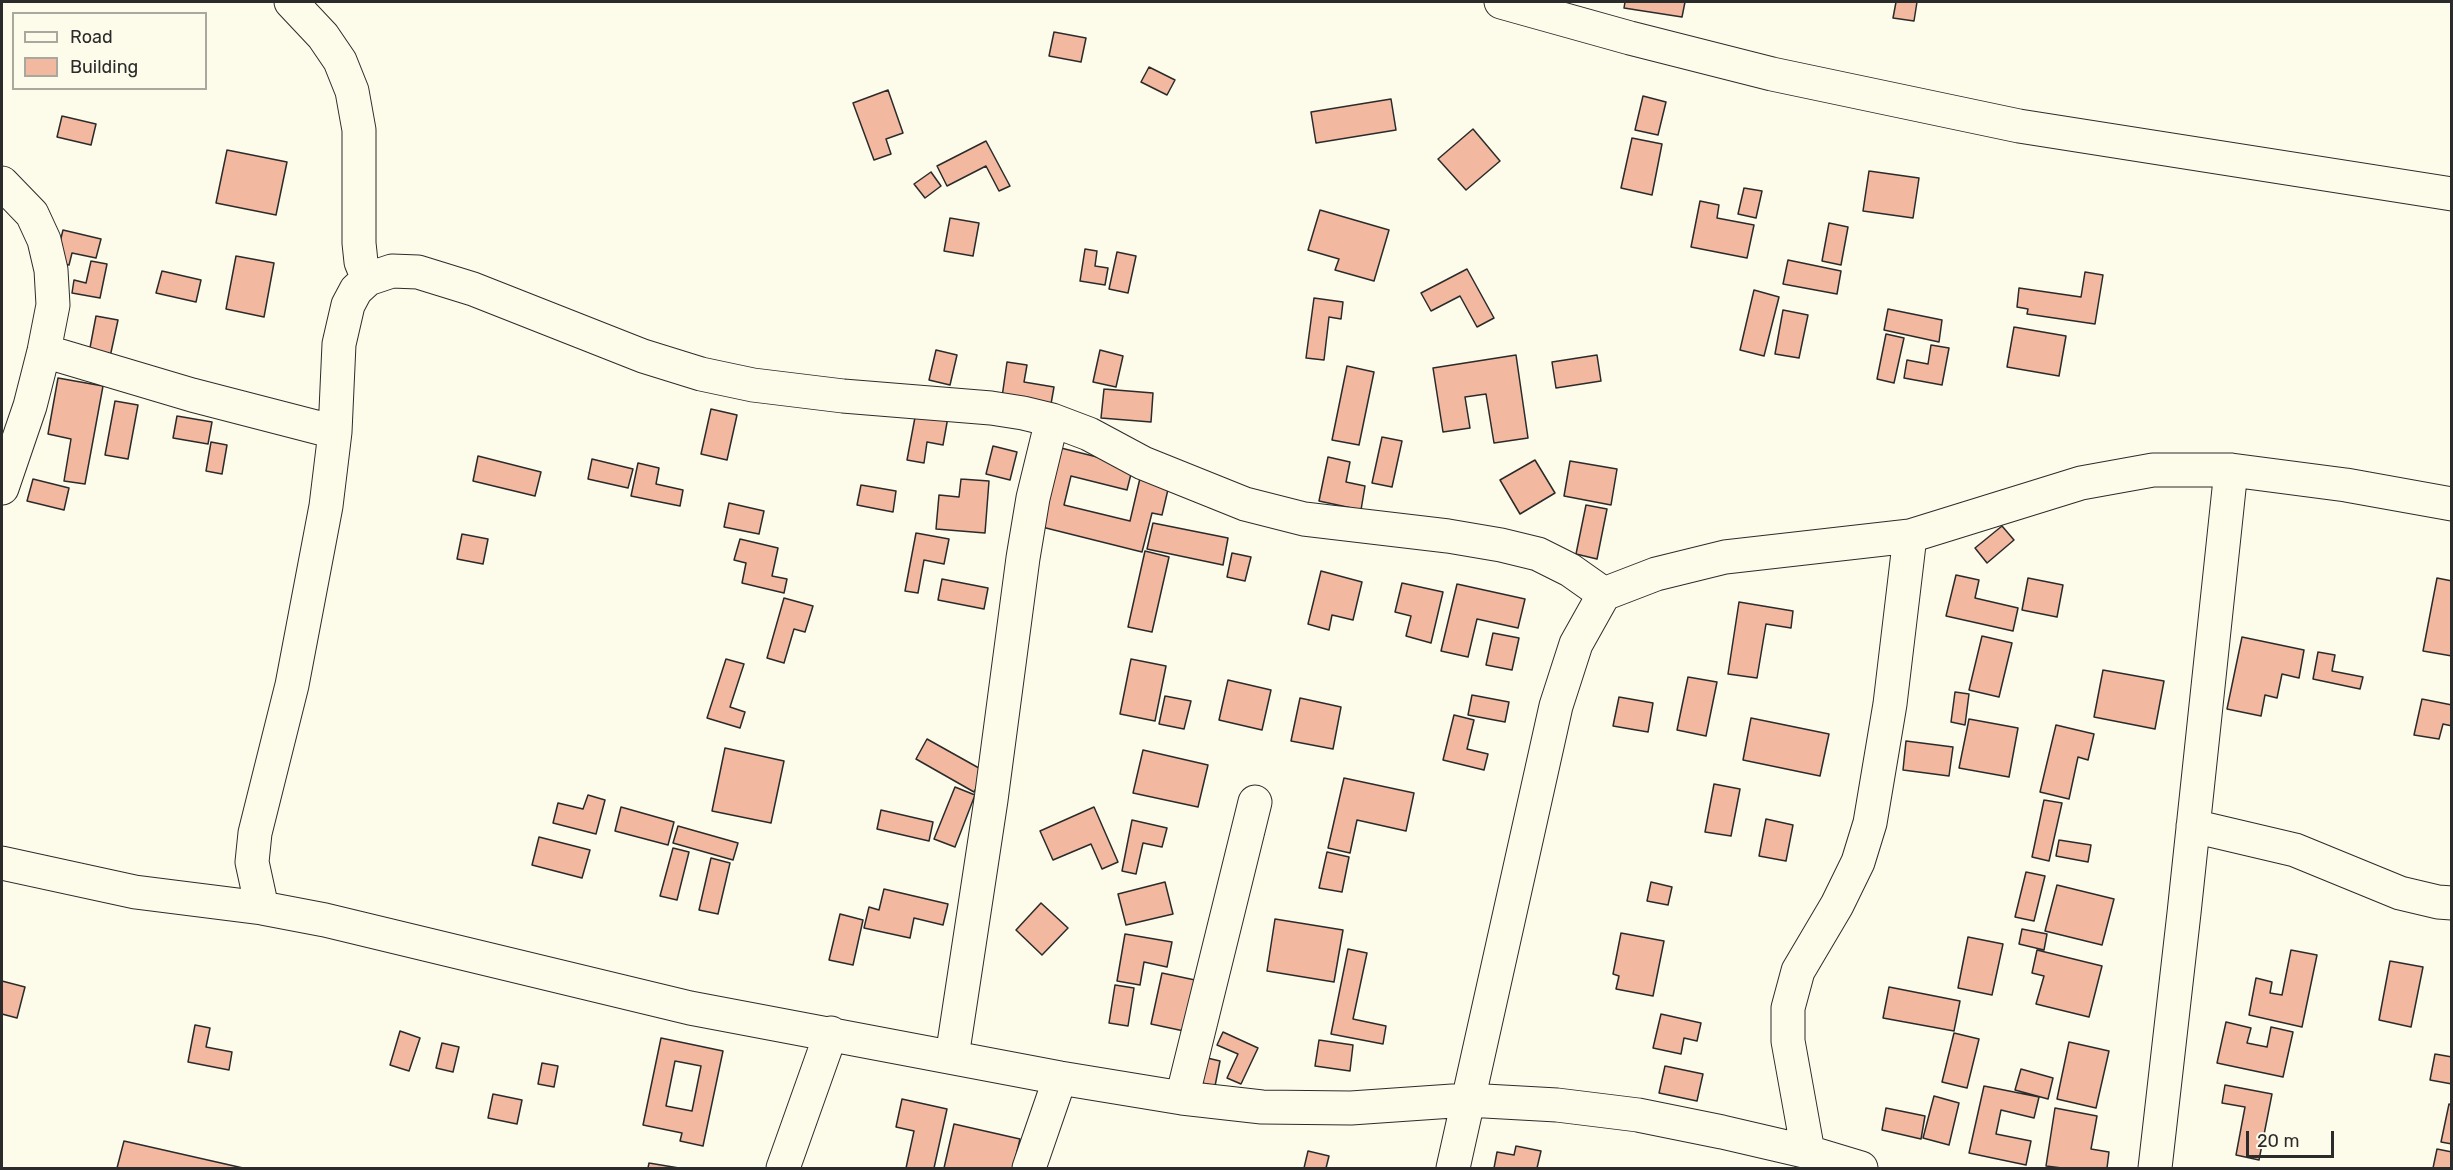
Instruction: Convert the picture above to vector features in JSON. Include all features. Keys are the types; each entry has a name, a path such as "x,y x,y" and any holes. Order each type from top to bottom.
{"street":[{"path":"291,2 322,36 340,61 352,91 359,130 359,243 361,262 368,279"},
{"path":"1501,2 1772,74 2019,126 2451,194"},
{"path":"2,183 32,214 44,240 51,270 52,305 44,351 30,406 2,488"},
{"path":"262,908 252,862 255,833 294,674 326,506 335,432 339,344 348,305 356,290 368,279 392,271 418,272 473,289 643,356 711,376 753,385 843,396 1023,412 1089,434 1143,463 1245,504 1304,519 1448,536 1538,554 1570,570 1604,594"},
{"path":"44,351 192,395 335,432"},
{"path":"952,1057 991,800 1023,558 1033,498 1052,420"},
{"path":"1453,1168 1556,706 1576,644 1604,594 1656,574 1725,557 1910,536 2081,483 2153,470 2231,470 2346,485 2451,504"},
{"path":"2155,1168 2231,470"},
{"path":"1808,1152 1788,1041 1788,1008 1798,971 1837,905 1858,862 1870,823 1890,704 1910,536"},
{"path":"1182,1098 1255,802"},
{"path":"2193,826 2295,850 2400,893 2451,903"},
{"path":"2,863 135,892 262,908 399,936 550,976 690,1008 1060,1078 1182,1098 1262,1107 1351,1108 1467,1100 1557,1105 1638,1115 1808,1152 1861,1168"},
{"path":"783,1168 831,1033"},
{"path":"1029,1168 1060,1078"}],"building":[{"path":"1625,2 1685,2 1682,17 1624,8"},
{"path":"1896,2 1917,2 1914,21 1893,18"},
{"path":"1054,32 1086,38 1081,62 1049,56"},
{"path":"1149,67 1175,80 1167,95 1141,82"},
{"path":"888,90 903,133 886,139 891,154 874,160 853,103"},
{"path":"1643,96 1666,102 1658,135 1635,130"},
{"path":"1391,99 1396,130 1316,143 1311,112"},
{"path":"62,116 96,124 91,145 57,137"},
{"path":"1473,129 1500,161 1466,190 1438,159"},
{"path":"1632,138 1662,144 1652,195 1621,188"},
{"path":"986,141 1010,186 999,191 986,166 947,186 937,166"},
{"path":"227,150 287,162 276,215 216,203"},
{"path":"1869,171 1919,178 1913,218 1863,211"},
{"path":"931,172 941,186 925,198 914,184"},
{"path":"1744,188 1762,191 1756,218 1738,214"},
{"path":"1700,201 1719,205 1717,218 1754,225 1747,258 1691,247"},
{"path":"1320,210 1389,230 1374,281 1335,270 1339,259 1308,250"},
{"path":"950,218 979,223 973,256 944,251"},
{"path":"1829,223 1848,227 1841,265 1822,261"},
{"path":"63,230 101,239 96,258 72,253 69,265 55,262"},
{"path":"1085,249 1097,251 1095,266 1108,268 1105,285 1080,281"},
{"path":"1117,252 1136,256 1128,293 1109,289"},
{"path":"236,256 274,263 264,317 226,309"},
{"path":"1788,260 1841,271 1837,294 1783,284"},
{"path":"91,261 107,264 100,298 72,293 74,280 86,283"},
{"path":"1467,269 1494,318 1477,327 1460,296 1431,311 1421,293"},
{"path":"162,271 201,280 196,302 156,293"},
{"path":"2085,272 2103,275 2095,324 2027,314 2028,309 2017,307 2019,288 2081,297"},
{"path":"1754,290 1779,297 1764,356 1740,350"},
{"path":"1314,298 1343,302 1341,319 1329,317 1324,360 1306,358"},
{"path":"1888,309 1942,320 1939,342 1884,330"},
{"path":"1783,310 1808,315 1799,358 1775,354"},
{"path":"96,316 118,320 110,357 89,353"},
{"path":"2014,327 2066,336 2059,376 2007,367"},
{"path":"1886,334 1904,338 1894,383 1877,379"},
{"path":"1931,345 1949,348 1942,385 1904,378 1907,360 1928,364"},
{"path":"936,350 957,355 950,385 929,380"},
{"path":"1100,350 1123,356 1116,387 1093,382"},
{"path":"1516,355 1528,438 1494,443 1486,394 1465,397 1470,428 1443,432 1433,368"},
{"path":"1597,355 1601,381 1556,388 1552,362"},
{"path":"1007,362 1027,365 1024,382 1054,387 1051,404 1002,397"},
{"path":"1347,366 1374,372 1359,445 1332,440"},
{"path":"58,378 103,386 85,484 64,481 71,439 48,434"},
{"path":"1104,389 1153,393 1151,422 1101,418"},
{"path":"115,401 138,405 128,459 105,455"},
{"path":"711,409 737,415 727,460 701,454"},
{"path":"916,412 948,417 943,445 927,442 924,463 907,460"},
{"path":"177,416 212,422 208,444 173,438"},
{"path":"1382,437 1402,441 1392,487 1372,483"},
{"path":"211,442 227,445 222,474 206,471"},
{"path":"993,446 1017,452 1010,480 986,474"},
{"path":"1053,446 1133,466 1127,490 1071,476 1064,505 1130,521 1141,474 1170,481 1162,515 1152,513 1142,552 1034,525"},
{"path":"478,456 541,472 535,496 473,481"},
{"path":"1328,457 1350,462 1346,482 1365,486 1361,510 1319,501"},
{"path":"592,459 633,469 628,488 588,479"},
{"path":"1535,460 1555,493 1520,514 1500,480"},
{"path":"1570,461 1617,469 1611,505 1564,496"},
{"path":"638,463 659,468 656,484 683,490 680,506 631,496"},
{"path":"33,479 69,488 64,510 27,501"},
{"path":"961,479 989,481 985,533 936,529 939,495 959,497"},
{"path":"861,485 896,491 893,512 857,505"},
{"path":"729,503 764,511 759,534 724,527"},
{"path":"1586,505 1607,509 1597,559 1576,554"},
{"path":"1153,523 1228,538 1223,565 1147,549"},
{"path":"2002,526 2014,540 1987,563 1975,548"},
{"path":"916,533 949,539 944,564 924,560 918,593 905,591"},
{"path":"462,534 488,539 483,564 457,559"},
{"path":"740,539 778,548 772,576 787,579 784,593 742,583 746,563 734,560"},
{"path":"1145,551 1169,557 1152,632 1128,627"},
{"path":"1232,553 1251,557 1245,581 1227,577"},
{"path":"1321,571 1362,582 1353,620 1332,615 1329,630 1308,624"},
{"path":"1956,575 1979,580 1975,598 2018,608 2013,631 1946,616"},
{"path":"2028,578 2063,585 2057,617 2022,610"},
{"path":"2437,578 2452,581 2452,656 2423,651"},
{"path":"942,579 988,588 984,609 938,600"},
{"path":"1402,583 1443,592 1431,643 1406,636 1411,616 1395,612"},
{"path":"1457,584 1525,599 1518,628 1477,619 1468,657 1441,651"},
{"path":"784,598 813,606 805,632 794,629 784,663 767,658"},
{"path":"1739,602 1793,611 1791,628 1766,624 1757,678 1728,674"},
{"path":"1493,633 1519,638 1512,670 1486,665"},
{"path":"1982,636 2012,643 1999,697 1969,690"},
{"path":"2242,637 2304,650 2299,678 2282,674 2277,698 2265,695 2261,716 2227,709"},
{"path":"2318,652 2335,655 2332,671 2363,677 2360,689 2313,679"},
{"path":"726,659 744,664 730,707 745,712 740,728 707,718"},
{"path":"1131,659 1166,666 1155,721 1120,714"},
{"path":"2103,670 2164,681 2155,729 2094,717"},
{"path":"1688,677 1717,682 1706,736 1677,730"},
{"path":"1228,680 1271,690 1262,730 1219,720"},
{"path":"1955,692 1969,694 1965,725 1951,722"},
{"path":"1472,695 1509,702 1505,722 1468,715"},
{"path":"1165,696 1191,701 1184,729 1159,724"},
{"path":"1619,697 1653,703 1648,732 1613,726"},
{"path":"1300,698 1341,707 1333,749 1291,741"},
{"path":"2422,699 2452,705 2452,726 2443,724 2439,739 2414,735"},
{"path":"1454,715 1474,720 1467,749 1488,754 1484,770 1443,760"},
{"path":"1751,718 1829,734 1820,776 1743,760"},
{"path":"1969,719 2018,728 2009,777 1959,768"},
{"path":"2056,725 2094,734 2088,760 2078,757 2069,799 2040,792"},
{"path":"927,739 986,772 974,792 916,759"},
{"path":"1906,741 1953,747 1949,776 1903,770"},
{"path":"725,748 784,761 771,823 712,811"},
{"path":"1143,750 1208,765 1198,807 1133,793"},
{"path":"1344,778 1414,793 1406,831 1357,820 1350,853 1328,848"},
{"path":"1714,784 1740,789 1731,836 1705,832"},
{"path":"955,787 975,795 955,847 934,839"},
{"path":"588,795 605,800 596,834 553,823 558,803 583,809"},
{"path":"2044,800 2062,803 2049,861 2032,857"},
{"path":"621,807 674,822 668,845 615,831"},
{"path":"1094,807 1118,862 1102,869 1091,844 1053,860 1040,831"},
{"path":"881,810 933,822 929,841 877,829"},
{"path":"1766,819 1793,825 1786,861 1759,856"},
{"path":"1132,820 1167,828 1162,847 1143,843 1136,874 1122,871"},
{"path":"678,826 738,843 733,860 673,843"},
{"path":"539,837 590,850 582,878 532,865"},
{"path":"2059,840 2091,845 2088,862 2056,856"},
{"path":"673,848 689,852 677,900 660,896"},
{"path":"1327,852 1349,857 1342,892 1319,888"},
{"path":"711,858 730,863 718,914 699,910"},
{"path":"2026,872 2045,876 2034,921 2015,917"},
{"path":"1165,882 1173,914 1126,925 1118,894"},
{"path":"1651,882 1672,887 1668,905 1647,901"},
{"path":"2057,885 2114,899 2102,945 2045,931"},
{"path":"884,889 948,904 943,925 914,918 910,938 864,928 869,907 879,910"},
{"path":"1041,903 1068,928 1042,955 1016,930"},
{"path":"840,914 863,920 853,965 829,960"},
{"path":"1275,919 1343,930 1334,982 1267,971"},
{"path":"2022,929 2047,934 2044,950 2019,944"},
{"path":"1621,933 1664,941 1653,996 1616,989 1619,976 1613,974"},
{"path":"1125,934 1172,942 1167,967 1144,962 1140,985 1117,981"},
{"path":"1968,937 2003,944 1992,995 1958,988"},
{"path":"1348,949 1367,953 1353,1019 1386,1026 1383,1044 1331,1034"},
{"path":"2037,950 2102,966 2089,1017 2036,1004 2044,976 2032,973"},
{"path":"2291,950 2317,955 2302,1027 2249,1015 2256,978 2272,982 2270,993 2282,995"},
{"path":"2390,961 2423,967 2411,1027 2379,1020"},
{"path":"1162,973 1195,980 1184,1031 1151,1024"},
{"path":"2,981 25,987 17,1018 2,1014"},
{"path":"1115,985 1134,988 1128,1026 1109,1023"},
{"path":"1889,987 1960,1001 1954,1031 1883,1018"},
{"path":"1661,1014 1701,1023 1697,1041 1684,1038 1681,1054 1653,1048"},
{"path":"2226,1022 2251,1028 2247,1043 2267,1047 2271,1027 2293,1032 2283,1077 2217,1063"},
{"path":"195,1025 210,1028 206,1047 232,1052 229,1070 188,1062"},
{"path":"400,1031 420,1038 409,1071 390,1065"},
{"path":"1223,1032 1258,1048 1241,1084 1227,1078 1238,1054 1217,1045"},
{"path":"1954,1033 1979,1039 1967,1088 1942,1082"},
{"path":"661,1038 723,1051 703,1146 680,1141 682,1133 643,1125","holes":["675,1061 701,1066 692,1111 666,1106"]},
{"path":"1319,1040 1353,1045 1350,1071 1315,1066"},
{"path":"2069,1042 2109,1051 2096,1108 2057,1099"},
{"path":"442,1043 459,1047 453,1072 436,1068"},
{"path":"2435,1054 2452,1057 2452,1084 2430,1080"},
{"path":"1203,1057 1220,1061 1215,1086 1198,1082"},
{"path":"542,1063 558,1066 554,1087 538,1084"},
{"path":"1665,1066 1703,1074 1697,1101 1659,1093"},
{"path":"2021,1069 2053,1078 2048,1099 2015,1090"},
{"path":"2225,1085 2272,1094 2259,1160 2236,1155 2245,1107 2222,1103"},
{"path":"1984,1086 2039,1097 2034,1118 2001,1110 1996,1134 2031,1141 2026,1165 1969,1153"},
{"path":"493,1094 522,1100 517,1124 488,1118"},
{"path":"1934,1096 1959,1103 1949,1145 1923,1138"},
{"path":"902,1099 947,1109 934,1168 906,1168 914,1131 896,1127"},
{"path":"2449,1104 2452,1105 2452,1144 2441,1142"},
{"path":"1886,1108 1925,1116 1921,1139 1882,1130"},
{"path":"2055,1108 2097,1116 2091,1149 2109,1152 2107,1168 2046,1166"},
{"path":"954,1124 1020,1139 1013,1168 944,1168"},
{"path":"124,1141 243,1168 117,1168"},
{"path":"1516,1146 1541,1151 1537,1168 1494,1168 1497,1152 1514,1155"},
{"path":"2437,1149 2452,1152 2452,1168 2433,1168"},
{"path":"1308,1151 1329,1156 1326,1168 1304,1168"},
{"path":"649,1163 679,1168 648,1168"}]}
